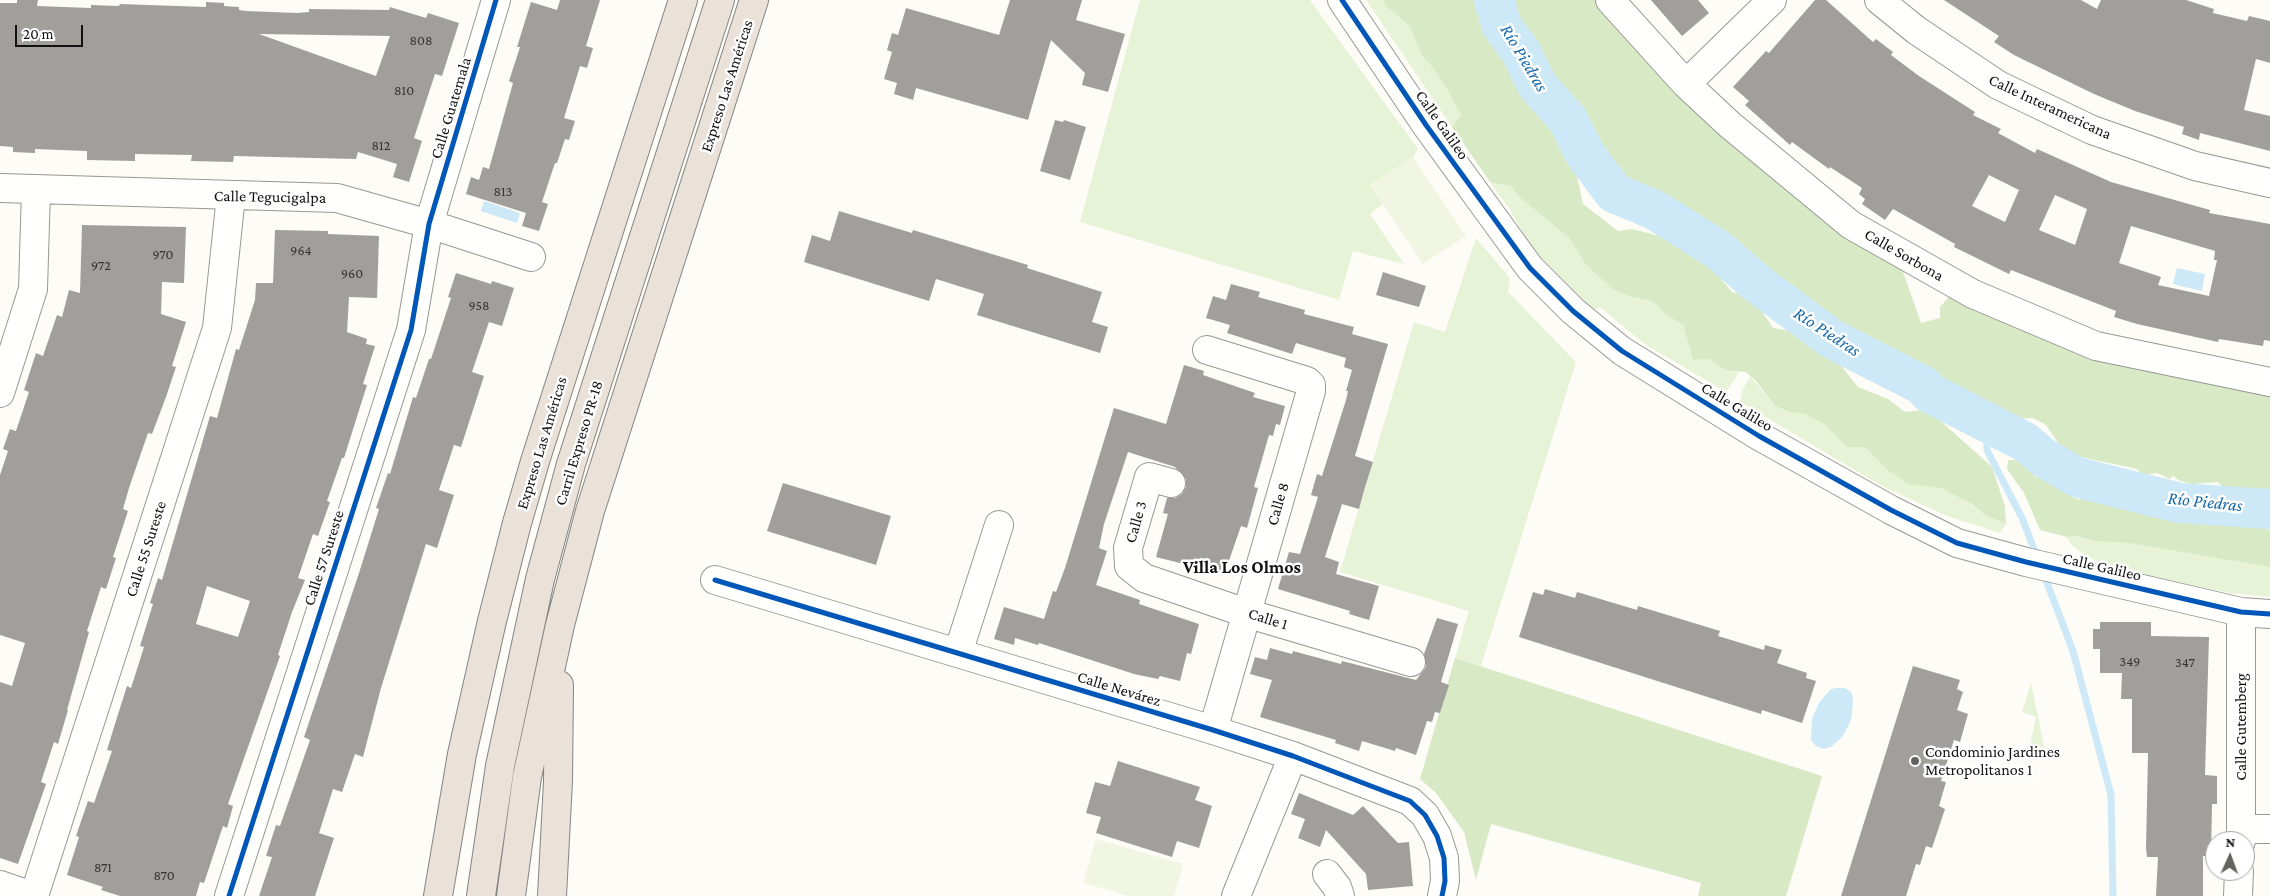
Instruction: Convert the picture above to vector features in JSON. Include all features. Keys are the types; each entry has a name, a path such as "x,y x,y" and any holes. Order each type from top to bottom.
{"highway":[{"name":"Expreso Las Américas","path":"438,896 462,754 492,621 518,523 536,458 683,0"},
{"name":"Carril Expreso PR-18","path":"480,896 500,766 543,569 571,464 720,0"},
{"name":"Expreso Las Américas","path":"512,896 528,777 560,625 590,511 754,0"},
{"path":"552,896 558,781 560,625"}],"street":[{"name":"Calle Galileo","path":"1342,0 1426,124 1530,268 1573,311 1622,351 1759,436 1883,506 1957,543 2062,571 2241,612 2270,614"},
{"name":"Calle Sorbona","path":"1610,0 1686,84 1730,125 1850,224 1972,294 2096,346 2270,382"},
{"path":"1686,84 1772,0"},
{"name":"Calle Interamericana","path":"1879,0 1916,30 1998,85 2092,130 2195,166 2270,183"},
{"name":"Calle Guatemala","path":"429,224 488,2"},
{"name":"Calle Tegucigalpa","path":"0,188 337,198 429,224 531,257"},
{"path":"0,393 33,289 36,190"},
{"name":"Calle 55 Sureste","path":"33,896 217,328 231,196"},
{"name":"Calle 57 Sureste","path":"229,896 411,330 429,224"},
{"name":"Calle 8","path":"1207,350 1307,381 1311,385 1213,730"},
{"name":"Calle 3","path":"1129,566 1128,548 1160,480"},
{"path":"958,654 999,525"},
{"name":"Calle 1","path":"1129,566 1144,578 1246,613 1411,662"},
{"name":"Calle Nevárez","path":"715,580 1213,730 1293,756 1410,801 1420,810 1437,836 1444,858 1445,882 1442,896"},
{"name":"Calle Gutemberg","path":"2241,612 2242,831"},
{"path":"1236,896 1293,756"},
{"path":"2255,832 2270,829"},
{"path":"2238,896 2239,881"},
{"path":"0,885 33,896"}],"green space":[{"path":"1140,0 1310,0 1418,149 1413,157 1370,185 1383,204 1370,214 1404,264 1353,251 1339,300 1080,222"},
{"path":"1366,0 1382,0 1387,7 1409,26 1423,57 1434,69 1462,115 1452,127"},
{"path":"1382,0 1482,0 1485,31 1522,87 1566,144 1577,176 1583,204 1618,231 1632,229 1695,245 1716,265 1722,280 1732,292 1754,299 1773,328 1803,333 1817,341 1831,353 1858,387 1888,399 1905,412 1922,410 1934,415 1992,467 2005,506 2006,524 1987,516 1971,504 1942,488 1908,484 1886,469 1865,447 1847,447 1824,424 1805,414 1789,412 1775,406 1756,381 1746,372 1727,371 1709,359 1693,360 1683,325 1665,314 1652,301 1631,297 1613,289 1586,265 1569,238 1518,196 1511,186 1490,182 1452,127 1461,115 1449,93 1434,69 1423,57 1409,26 1387,7"},
{"path":"1504,0 1600,0 1903,272 1921,323 1940,318 1940,307 1954,291 2270,389 2270,499 2261,499 2253,503 2236,501 2218,482 2192,484 2180,481 2173,476 2170,479 2157,473 2143,475 2137,469 2076,456 2061,447 2045,424 2032,418 2001,420 1991,412 1970,408 1959,412 1950,412 1928,401 1906,385 1861,371 1848,361 1824,324 1776,289 1720,237 1704,234 1692,228 1683,210 1668,198 1631,181 1593,152 1586,133 1577,120 1551,87 1542,82 1542,68 1535,45 1513,17"},
{"path":"1413,157 1466,236 1423,264 1370,185"},
{"path":"1490,182 1511,186 1518,196 1569,238 1586,265 1613,289 1631,297 1652,301 1665,314 1683,325 1693,360 1709,359 1727,371 1739,373 1726,392 1643,343 1600,307 1593,310 1588,306 1531,247 1509,208"},
{"path":"1476,238 1510,278 1508,292 1576,362 1481,666 1455,658 1469,611 1340,572 1414,322 1445,332"},
{"path":"1750,376 1775,406 1789,412 1805,414 1824,424 1847,447 1865,447 1886,469 1907,483 1942,488 1955,494 1987,516 2006,524 2000,533 1947,516 1882,486 1740,402 1742,391"},
{"path":"2008,460 2019,460 2036,477 2044,474 2055,478 2061,482 2062,491 2079,500 2083,497 2098,497 2115,507 2118,501 2137,499 2157,507 2165,517 2219,520 2238,517 2270,530 2270,567 2128,543 2093,541 2077,536 2067,537 2040,530 2024,493 2007,469"},
{"path":"2077,536 2093,541 2128,543 2270,567 2270,597 2229,593 2134,573 2087,557 2071,545 2067,537"},
{"path":"1455,658 1822,776 1786,896 1698,896 1701,883 1491,824 1476,880 1464,832 1436,793 1420,779"},
{"path":"2031,683 2046,755 2029,751 2036,717 2022,712"},
{"path":"1096,839 1183,864 1174,896 1128,896 1083,883"}],"water":[{"path":"484,201 520,213 517,223 481,211"},
{"path":"2177,268 2205,274 2202,291 2173,284"},
{"path":"1845,688 1852,693 1851,720 1843,736 1831,747 1823,749 1816,746 1811,740 1812,719 1819,703 1830,690"}],"building":[{"path":"17,0 38,0 37,6 91,8 91,5 119,6 120,4 206,7 206,2 224,3 224,6 239,7 239,10 246,11 297,13 309,12 309,9 389,10 390,7 426,18 428,13 459,23 442,76 435,74 414,138 422,141 409,182 393,177 397,164 358,152 356,159 234,156 233,162 191,161 192,155 135,154 135,161 87,160 87,151 35,149 35,153 13,152 13,147 0,146 0,3 17,3","holes":["259,34 390,36 376,76"]},
{"path":"560,0 600,0 586,46 593,48 587,68 580,66 564,118 575,121 569,140 565,139 557,163 555,163 542,202 548,204 539,231 522,226 526,213 466,194 471,177 479,180 483,167 489,169 513,83 509,81 520,47 517,47 531,2 557,10"},
{"path":"1010,0 1082,0 1076,20 1125,34 1108,92 1082,85 1085,73 1051,40 1028,120 916,88 913,100 894,94 897,83 884,79 892,52 887,50 892,33 898,35 906,8 999,35"},
{"path":"1651,0 1698,0 1709,13 1682,36"},
{"path":"1815,0 1826,0 1873,42 1876,39 1893,52 1891,55 1919,76 1975,112 1973,115 2001,129 1998,133 2035,153 2037,149 2111,182 2210,210 2209,213 2270,224 2270,341 2264,340 2263,346 2219,339 2218,342 2114,317 2116,311 2011,270 2009,274 1954,247 1955,244 1893,209 1885,220 1862,204 1865,199 1859,194 1862,188 1830,167 1829,169 1792,142 1790,145 1745,105 1749,101 1733,87 1766,51 1769,53","holes":["1989,175 2019,190 2005,222 1972,206","2055,195 2087,209 2075,245 2039,230","2131,226 2215,251 2214,260 2217,260 2209,296 2158,285 2161,277 2119,263"]},
{"path":"1944,0 2081,0 2097,9 2101,0 2186,0 2214,9 2213,13 2247,21 2249,16 2270,21 2270,63 2256,59 2244,110 2270,116 2270,151 2200,133 2199,140 2182,134 2184,127 2135,111 2094,94 2014,55 1994,42 1999,36"},
{"path":"1055,120 1063,122 1064,120 1086,127 1070,180 1040,171"},
{"path":"839,211 912,233 913,230 1028,265 1027,268 1102,292 1092,322 1108,327 1100,353 977,315 984,294 936,279 929,301 804,262 812,235 830,241"},
{"path":"82,225 186,227 184,283 162,282 161,314 186,322 172,366 176,367 166,397 152,434 148,433 129,488 123,509 128,511 113,557 116,558 106,589 101,587 87,631 89,632 58,744 54,742 41,782 46,784 18,864 0,858 0,682 12,686 25,643 0,635 0,475 8,451 3,449 10,429 16,431 29,392 24,390 36,353 43,356 57,315 62,317 69,290 80,293"},
{"path":"275,230 328,231 328,234 379,236 377,298 349,297 347,332 367,339 366,344 375,346 363,384 367,385 344,458 342,458 327,501 330,502 318,536 313,534 298,578 305,580 292,612 278,655 280,656 228,804 233,806 227,828 223,826 204,883 200,882 196,896 120,896 101,890 103,887 67,875 79,837 76,836 88,801 94,803 112,751 107,750 114,727 127,686 131,688 144,647 140,646 153,604 150,603 158,578 162,580 210,416 217,418 236,349 239,350 255,300 256,283 273,283","holes":["207,586 250,601 238,637 196,624"]},
{"path":"1383,272 1426,286 1419,307 1376,295"},
{"path":"456,273 491,284 492,281 514,288 502,326 489,322 472,372 484,376 461,447 454,445 439,490 454,495 437,548 426,544 381,688 363,757 355,754 342,792 333,789 319,833 334,838 315,896 259,896 272,857 266,856 276,825 280,826 310,740 304,737 359,573 379,509 376,508 388,473 390,474 413,397 416,398 429,359 431,359 451,298 448,297"},
{"path":"1231,284 1260,292 1258,297 1305,310 1304,314 1354,327 1352,334 1388,344 1355,456 1373,462 1359,509 1342,504 1325,557 1339,562 1336,574 1379,586 1369,620 1349,614 1350,611 1278,589 1289,552 1300,554 1318,497 1311,495 1317,474 1322,476 1346,400 1348,391 1346,391 1352,370 1344,367 1346,358 1296,343 1292,354 1227,333 1230,325 1206,318 1213,296 1226,300"},
{"path":"1184,365 1204,371 1203,375 1255,393 1253,397 1285,406 1280,425 1276,424 1273,436 1269,435 1254,487 1258,488 1247,528 1241,526 1225,572 1205,566 1204,569 1156,557 1168,514 1163,513 1167,498 1175,498 1182,494 1186,487 1186,479 1175,467 1128,452 1104,524 1099,548 1107,551 1096,585 1140,600 1139,604 1199,624 1191,654 1187,653 1180,681 1160,676 1158,679 1134,674 1039,643 1038,645 1015,638 1014,645 994,639 1004,607 1044,619 1053,591 1056,592 1065,568 1114,408 1166,424"},
{"path":"783,483 891,516 876,565 767,531"},
{"path":"1545,589 1575,598 1577,592 1637,610 1638,606 1720,631 1718,636 1764,650 1765,645 1782,650 1777,663 1807,673 1806,678 1816,681 1802,723 1762,710 1761,714 1519,637 1533,592 1543,595"},
{"path":"1437,618 1458,624 1441,682 1449,685 1440,713 1435,712 1432,722 1427,721 1416,755 1396,748 1395,751 1362,741 1359,751 1335,743 1336,740 1260,717 1272,680 1250,674 1255,657 1267,660 1270,648 1292,654 1293,651 1341,664 1342,661 1416,680 1426,667 1424,654"},
{"path":"2100,622 2151,622 2151,636 2209,637 2205,775 2217,776 2217,804 2212,804 2211,831 2205,831 2203,896 2156,896 2158,857 2147,857 2146,848 2148,753 2132,753 2132,699 2121,699 2122,673 2100,673 2100,649 2093,649 2093,629 2100,629"},
{"name":"Condominio Jardines Metropolitanos 1","path":"1913,666 1960,680 1957,689 1963,692 1957,710 1968,714 1960,742 1954,740 1941,781 1946,782 1939,806 1945,809 1932,848 1926,846 1920,865 1916,864 1906,896 1841,896"},
{"path":"1118,761 1200,787 1195,800 1212,806 1199,848 1177,841 1172,857 1096,833 1101,817 1086,813 1095,782 1110,786"},
{"path":"1299,793 1353,815 1363,806 1398,843 1409,842 1413,886 1368,890 1366,874 1326,830 1320,847 1298,838 1305,819 1291,814"}],"waterway":[{"name":"Río Piedras","path":"1494,0 1502,26 1521,52 1537,85 1568,120 1585,154 1614,193 1655,210 1720,251 1755,282 1832,339 1924,386 1928,392 2025,442 2043,457 2076,477 2180,503 2270,509"},
{"path":"1986,422 1987,450 2022,518 2037,557"},
{"path":"2043,572 2073,651 2111,795 2113,896"}],"cycle path":[{"path":"229,896 411,330 429,224 496,0"},
{"path":"1342,0 1426,125 1530,268 1573,311 1622,351 1759,436 1891,510 1957,543 2026,562 2241,612 2270,614"},
{"path":"715,580 1213,730 1293,756 1410,801 1425,815 1437,836 1444,858 1445,881 1442,896"}],"place":[{"name":"Condominio Jardines Metropolitanos 1","path":"1915,761"}],"district":[{"name":"Villa Los Olmos","path":"1242,567"}]}
